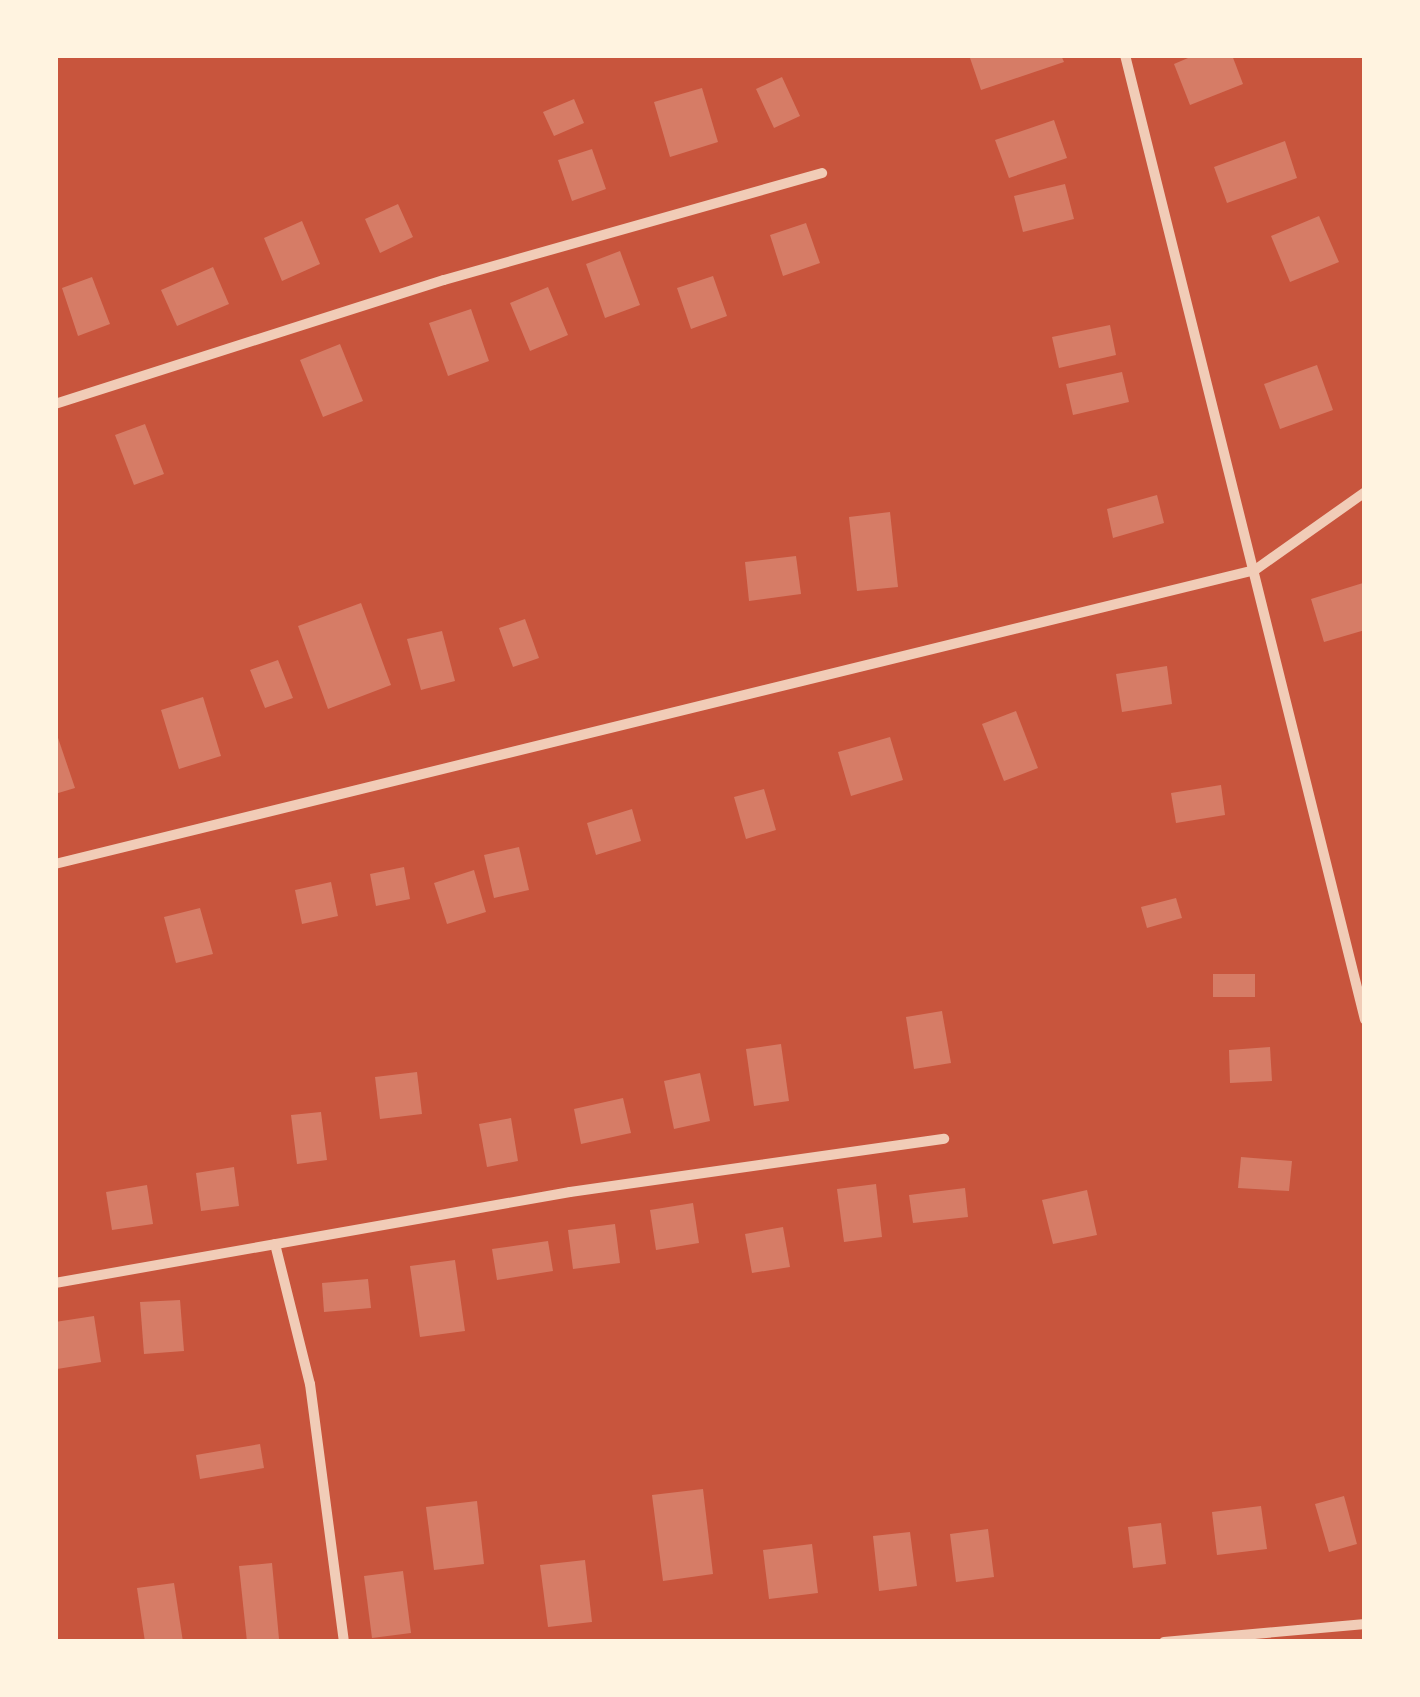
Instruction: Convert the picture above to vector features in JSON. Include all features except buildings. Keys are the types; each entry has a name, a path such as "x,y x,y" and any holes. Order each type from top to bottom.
{"street":[{"path":"1125,55 1365,1020"},
{"path":"55,404 444,280 822,173"},
{"path":"55,864 1255,570 1365,492"},
{"path":"55,1284 570,1192 944,1139"},
{"path":"275,1244 310,1384 344,1642"},
{"path":"1164,1642 1365,1624"}]}
